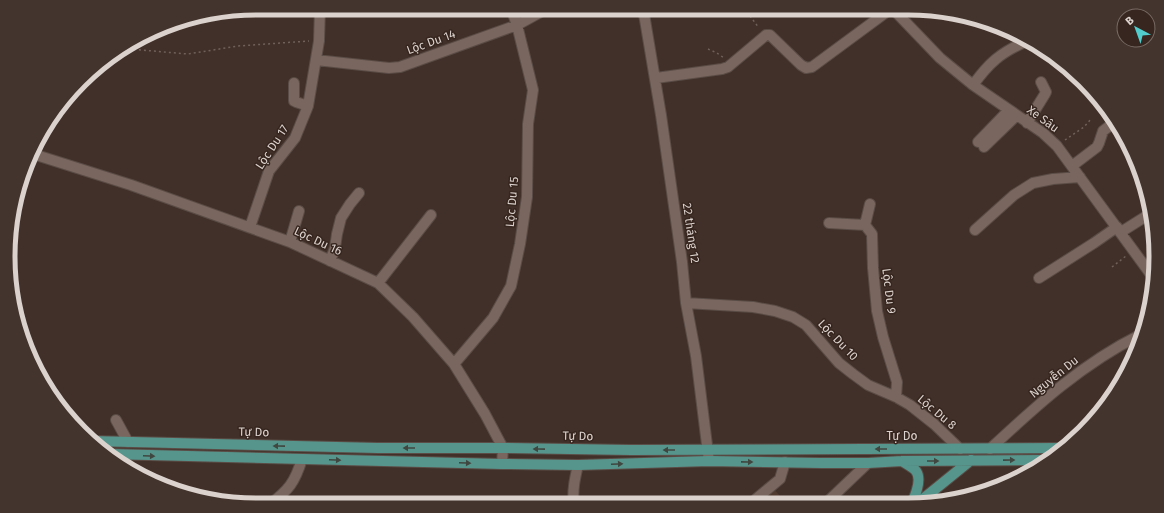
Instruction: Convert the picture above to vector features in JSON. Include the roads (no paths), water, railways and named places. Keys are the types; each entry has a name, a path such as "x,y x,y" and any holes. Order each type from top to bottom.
{"main road":[{"name":"Tự Do","path":"101,441 378,448 631,450 1055,448"},
{"path":"926,497 970,461 990,449"},
{"name":"Tự Do","path":"118,454 578,465 709,461 868,463 902,461 1037,460"},
{"path":"902,461 916,471 918,479 917,490 914,498"}],"street":[{"name":"Lộc Du 17","path":"250,227 269,171 296,138 308,106 319,41 320,15"},
{"name":"Lộc Du 15","path":"454,364 493,318 511,286 520,244 527,197 528,124 533,90 513,15"},
{"name":"Lộc Du 14","path":"316,60 388,68 400,67 517,25 535,15"},
{"name":"22 tháng 12","path":"644,15 656,78 680,246 686,303 696,356 709,461"},
{"path":"656,78 722,69 732,64 766,35 770,35 801,65 806,68 812,67 883,15"},
{"name":"Xe Sâu","path":"899,15 940,58 973,85 1043,133 1057,146 1148,270"},
{"path":"973,85 990,63 1010,49 1021,44"},
{"path":"1027,123 1045,94 1045,89 1041,82"},
{"path":"294,83 294,101 308,106"},
{"path":"981,145 1013,113"},
{"path":"1072,166 1097,147 1100,143 1103,131 1110,125"},
{"name":"Lộc Du 16","path":"37,155 131,185 250,227 290,242 378,283 413,317 454,364 485,414 503,448"},
{"path":"975,230 1014,195 1033,183 1053,179 1080,177"},
{"path":"330,260 335,248 341,218 350,204 360,193"},
{"path":"829,223 865,225 870,204"},
{"path":"290,242 299,211"},
{"path":"378,283 430,215"},
{"path":"1039,278 1094,243 1145,216"},
{"name":"Lộc Du 9","path":"865,225 872,234 873,268 877,311 897,382 896,397"},
{"name":"Lộc Du 10","path":"686,303 753,307 775,311 792,317 806,325 839,363 853,374 868,385 896,397"},
{"name":"Nguyễn Du","path":"990,449 1026,416 1094,361 1121,344 1135,337"},
{"name":"Lộc Du 8","path":"896,397 910,405 934,424 960,449"},
{"path":"116,420 128,442"},
{"path":"502,464 503,448"},
{"path":"278,498 289,488 296,476 302,459"},
{"path":"758,498 780,480 785,462"},
{"path":"831,498 868,463"},
{"path":"573,498 578,465"}]}
